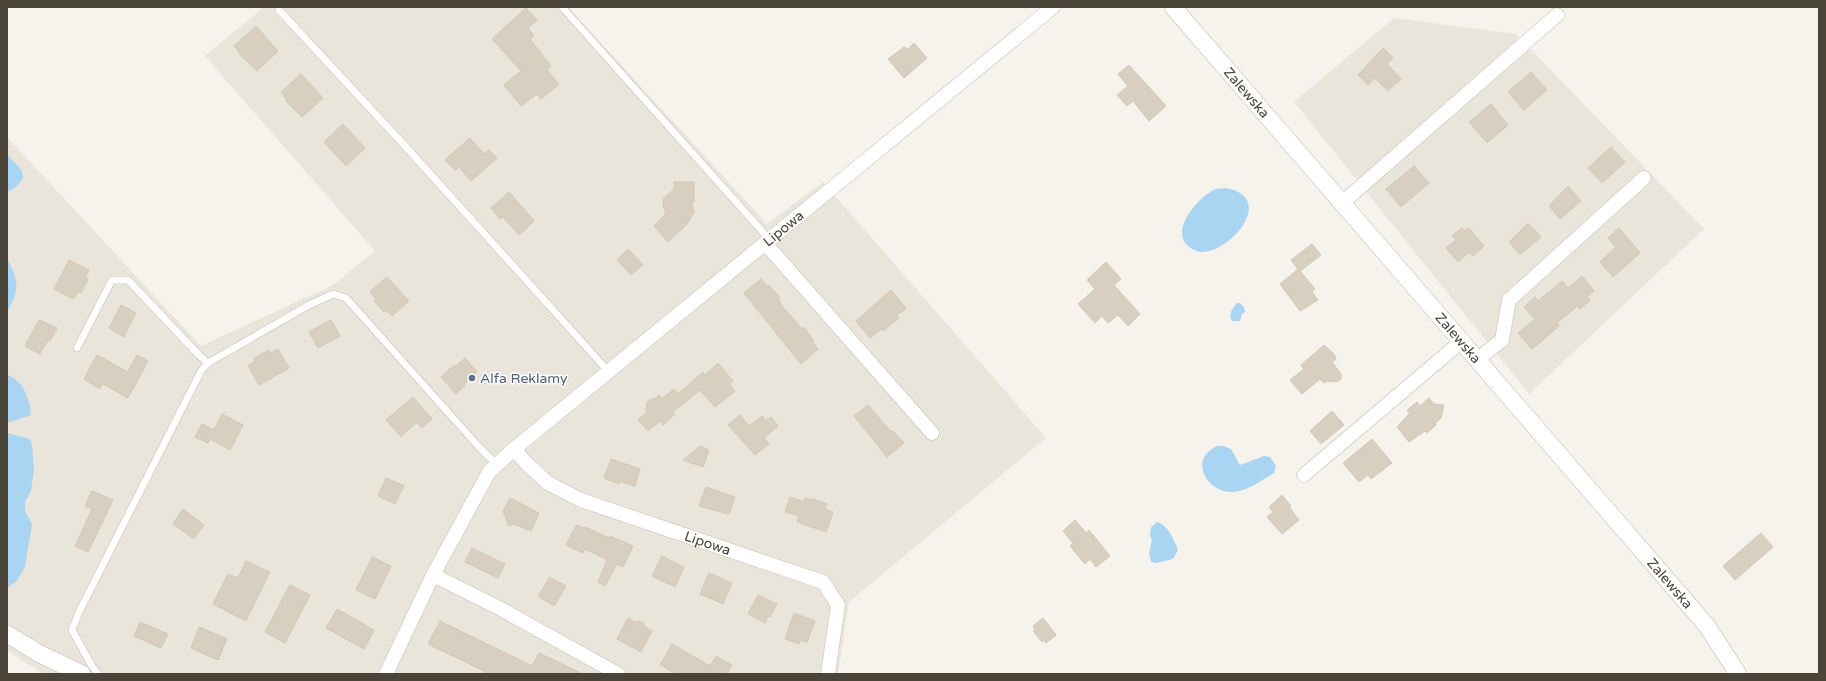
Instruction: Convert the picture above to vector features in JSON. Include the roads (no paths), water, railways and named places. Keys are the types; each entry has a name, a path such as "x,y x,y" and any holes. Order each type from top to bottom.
{"street":[{"name":"Lipowa","path":"386,674 433,575 489,472 514,449 1053,7"},
{"name":"Zalewska","path":"1173,7 1707,626 1738,674"},
{"path":"1342,203 1556,15"},
{"path":"1478,359 1502,340 1509,300 1644,178"},
{"path":"768,242 932,433"},
{"path":"1304,474 1462,341"},
{"name":"Lipowa","path":"514,449 526,463 548,483 581,500 823,582 838,605 828,674"},
{"path":"433,575 499,608 618,674"},
{"path":"7,634 40,654 82,674"}],"lane":[{"path":"562,7 768,242"},
{"path":"279,10 609,372"},
{"path":"77,348 112,280 128,280 208,363"},
{"path":"98,674 72,630 79,612 201,372 208,363 309,304 333,294 346,298 479,447 497,465"}],"water":[{"path":"7,154 22,171 23,178 16,187 7,192"},
{"path":"1226,188 1242,194 1248,204 1248,215 1242,227 1232,238 1220,246 1208,251 1197,251 1187,245 1183,238 1182,229 1186,219 1191,210 1206,195 1215,189"},
{"path":"7,258 16,280 16,291 7,313"},
{"path":"1237,303 1240,303 1244,307 1245,312 1242,314 1240,321 1232,321 1232,309"},
{"path":"7,375 18,381 25,391 29,402 31,415 10,422 7,421"},
{"path":"7,433 30,439 34,468 31,491 25,502 25,511 32,524 25,567 17,581 8,587"},
{"path":"1217,446 1223,446 1231,449 1240,465 1264,456 1270,457 1276,466 1274,473 1240,491 1225,491 1216,488 1204,475 1202,467 1203,459 1208,452"},
{"path":"1157,522 1161,523 1167,529 1178,550 1173,559 1156,563 1151,562 1149,553 1152,540 1150,535 1151,527"}],"place":[{"name":"Alfa Reklamy","path":"472,378"}]}
